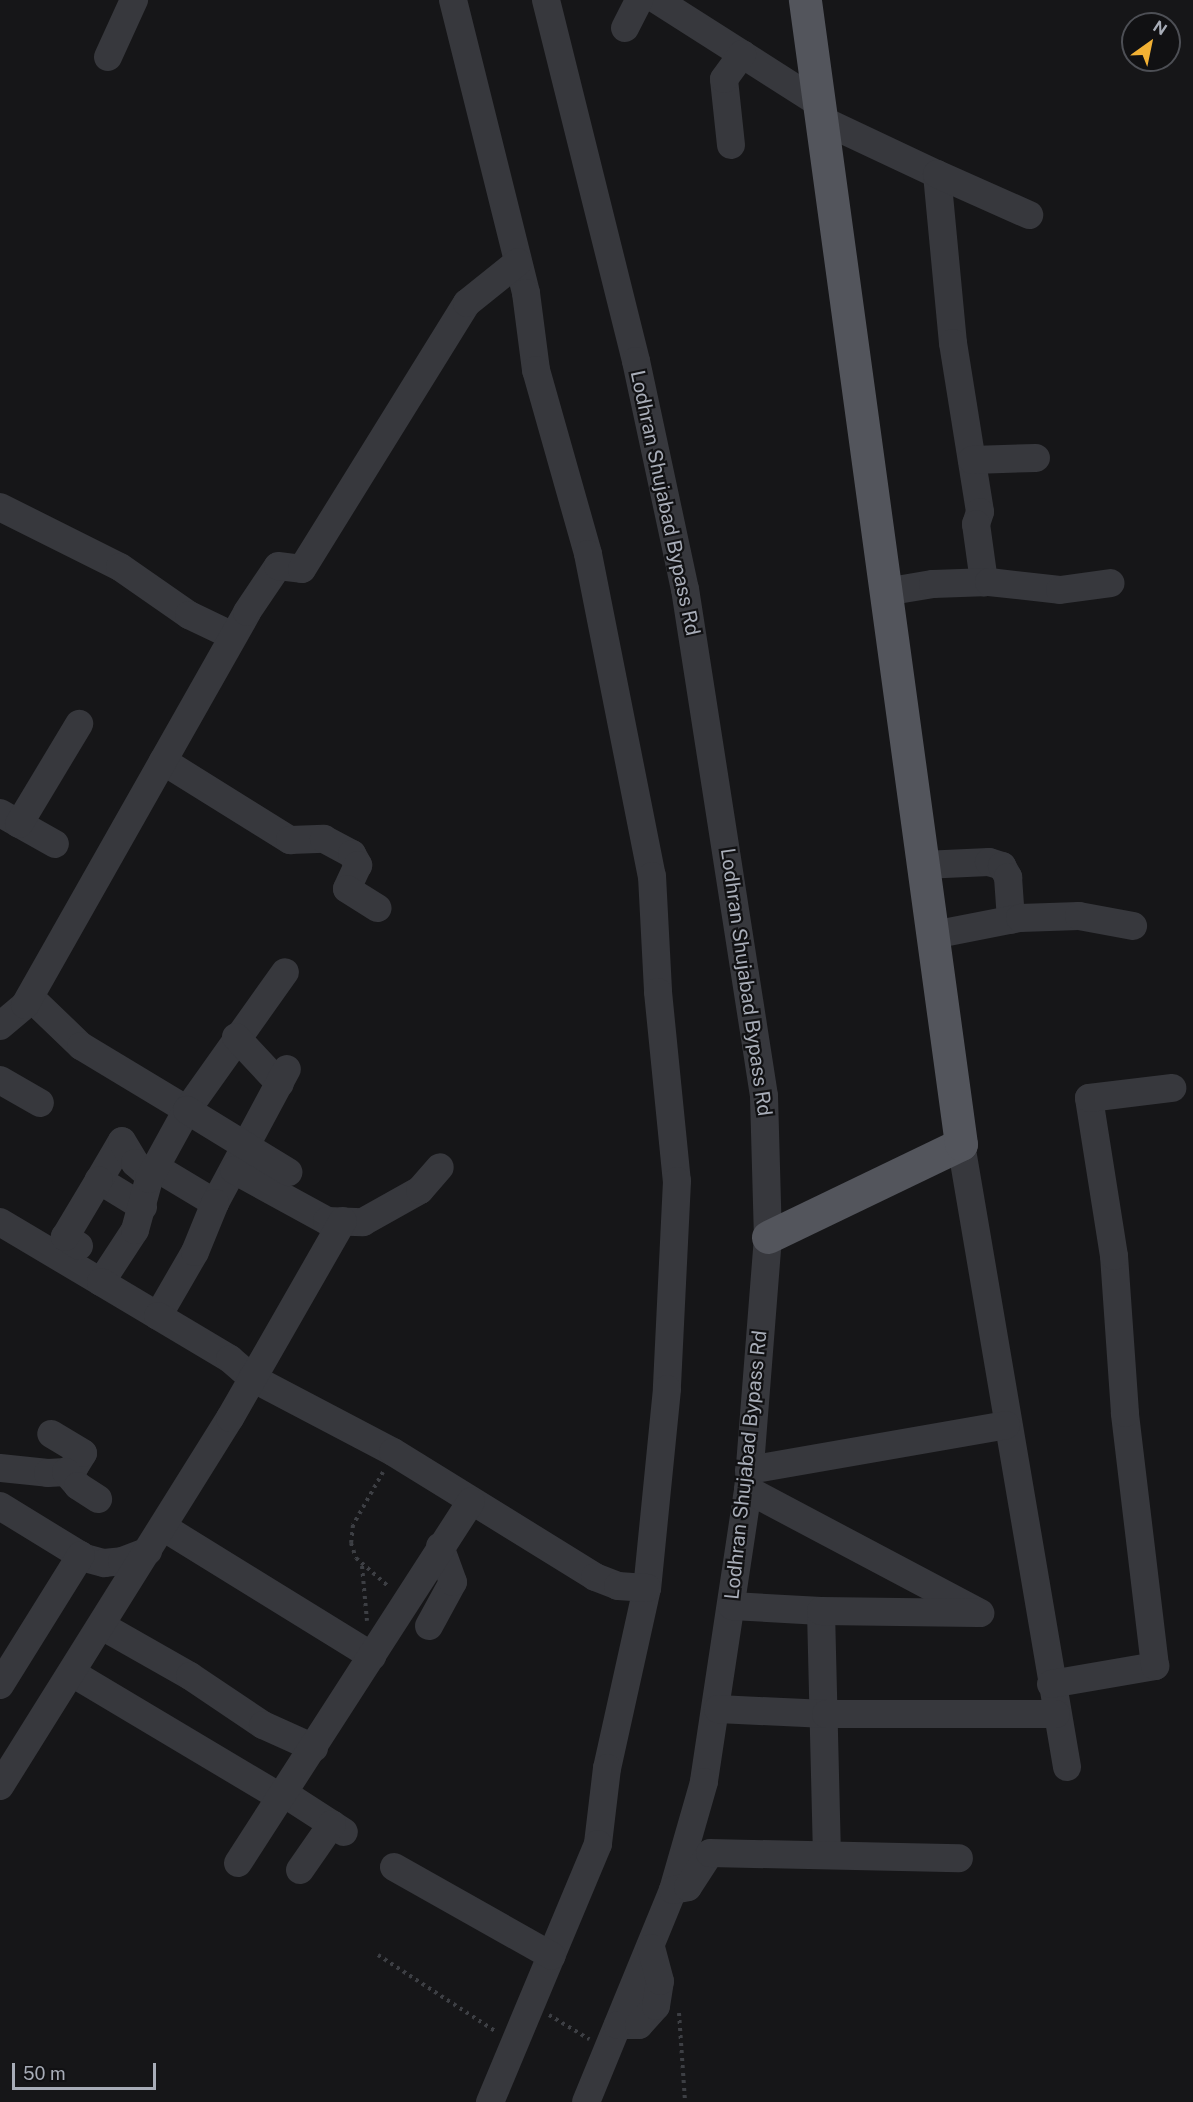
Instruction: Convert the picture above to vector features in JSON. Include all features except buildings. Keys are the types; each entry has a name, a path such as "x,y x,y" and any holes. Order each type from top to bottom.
{"main road":[{"path":"768,1237 961,1144 805,0"}],"street":[{"path":"108,57 134,0"},
{"path":"453,0 518,262 536,370 588,554 652,876 658,992 677,1181 667,1389 646,1587 607,1768 598,1844 490,2102"},
{"name":"Lodhran Shujabad Bypass Rd","path":"546,0 633,350 685,589 764,1096 768,1237 749,1480 718,1709 704,1782 673,1890 586,2102"},
{"path":"625,28 639,0"},
{"path":"657,0 742,54 821,112 937,174 1029,215"},
{"path":"731,145 724,79 742,54"},
{"path":"937,174 953,344 972,460 984,582"},
{"path":"3,1022 20,1013 30,997 232,636 278,566 302,569 467,303 518,262"},
{"path":"972,460 1036,458"},
{"path":"0,507 39,525 90,555 120,567 189,615 232,636"},
{"path":"885,592 984,582 1060,590 1111,583"},
{"path":"55,844 7,822 79,724"},
{"path":"163,761 290,840 324,839 352,854 358,865 347,889 378,908"},
{"path":"923,865 989,862 1002,866 1008,877 1011,920"},
{"path":"933,935 1011,920 1079,916 1133,926"},
{"path":"101,1282 135,1230 153,1171 187,1110 236,1037 245,1033 285,972"},
{"path":"30,997 81,1046 187,1110 241,1160 327,1221 363,1222 420,1190 440,1167"},
{"path":"158,1316 195,1252 215,1203 241,1160 284,1077 236,1037"},
{"path":"0,1080 40,1103"},
{"path":"1051,1684 1155,1666 1125,1413 1114,1256 1089,1098 1172,1089"},
{"path":"79,1245 65,1237 122,1141 135,1163 215,1203"},
{"path":"961,1144 1006,1425 1067,1767"},
{"path":"241,1160 288,1172"},
{"path":"99,1180 142,1207"},
{"path":"0,1786 156,1539 343,1221"},
{"path":"0,1222 230,1359 252,1378 393,1452 596,1577 618,1586 646,1587"},
{"path":"749,1480 1006,1425"},
{"path":"51,1434 83,1453 66,1472"},
{"path":"0,1468 66,1472 78,1486 98,1499"},
{"path":"732,1606 989,1616 749,1480"},
{"path":"238,1863 314,1748 440,1546 471,1502"},
{"path":"0,1507 81,1555 104,1563 122,1562 156,1539"},
{"path":"156,1539 372,1656"},
{"path":"429,1626 453,1582 440,1546"},
{"path":"0,1685 81,1555"},
{"path":"821,1611 826,1714 827,1855"},
{"path":"102,1626 190,1676 263,1725 314,1748"},
{"path":"72,1673 338,1828 300,1870"},
{"path":"718,1709 826,1714 1056,1714"},
{"path":"673,1890 688,1887 711,1852 959,1858"},
{"path":"394,1867 552,1956"}],"path":[{"path":"372,1656 362,1565 351,1543 353,1525 393,1452"},
{"path":"362,1565 408,1596"},
{"path":"378,1955 513,2043"},
{"path":"539,2009 589,2038"}]}
